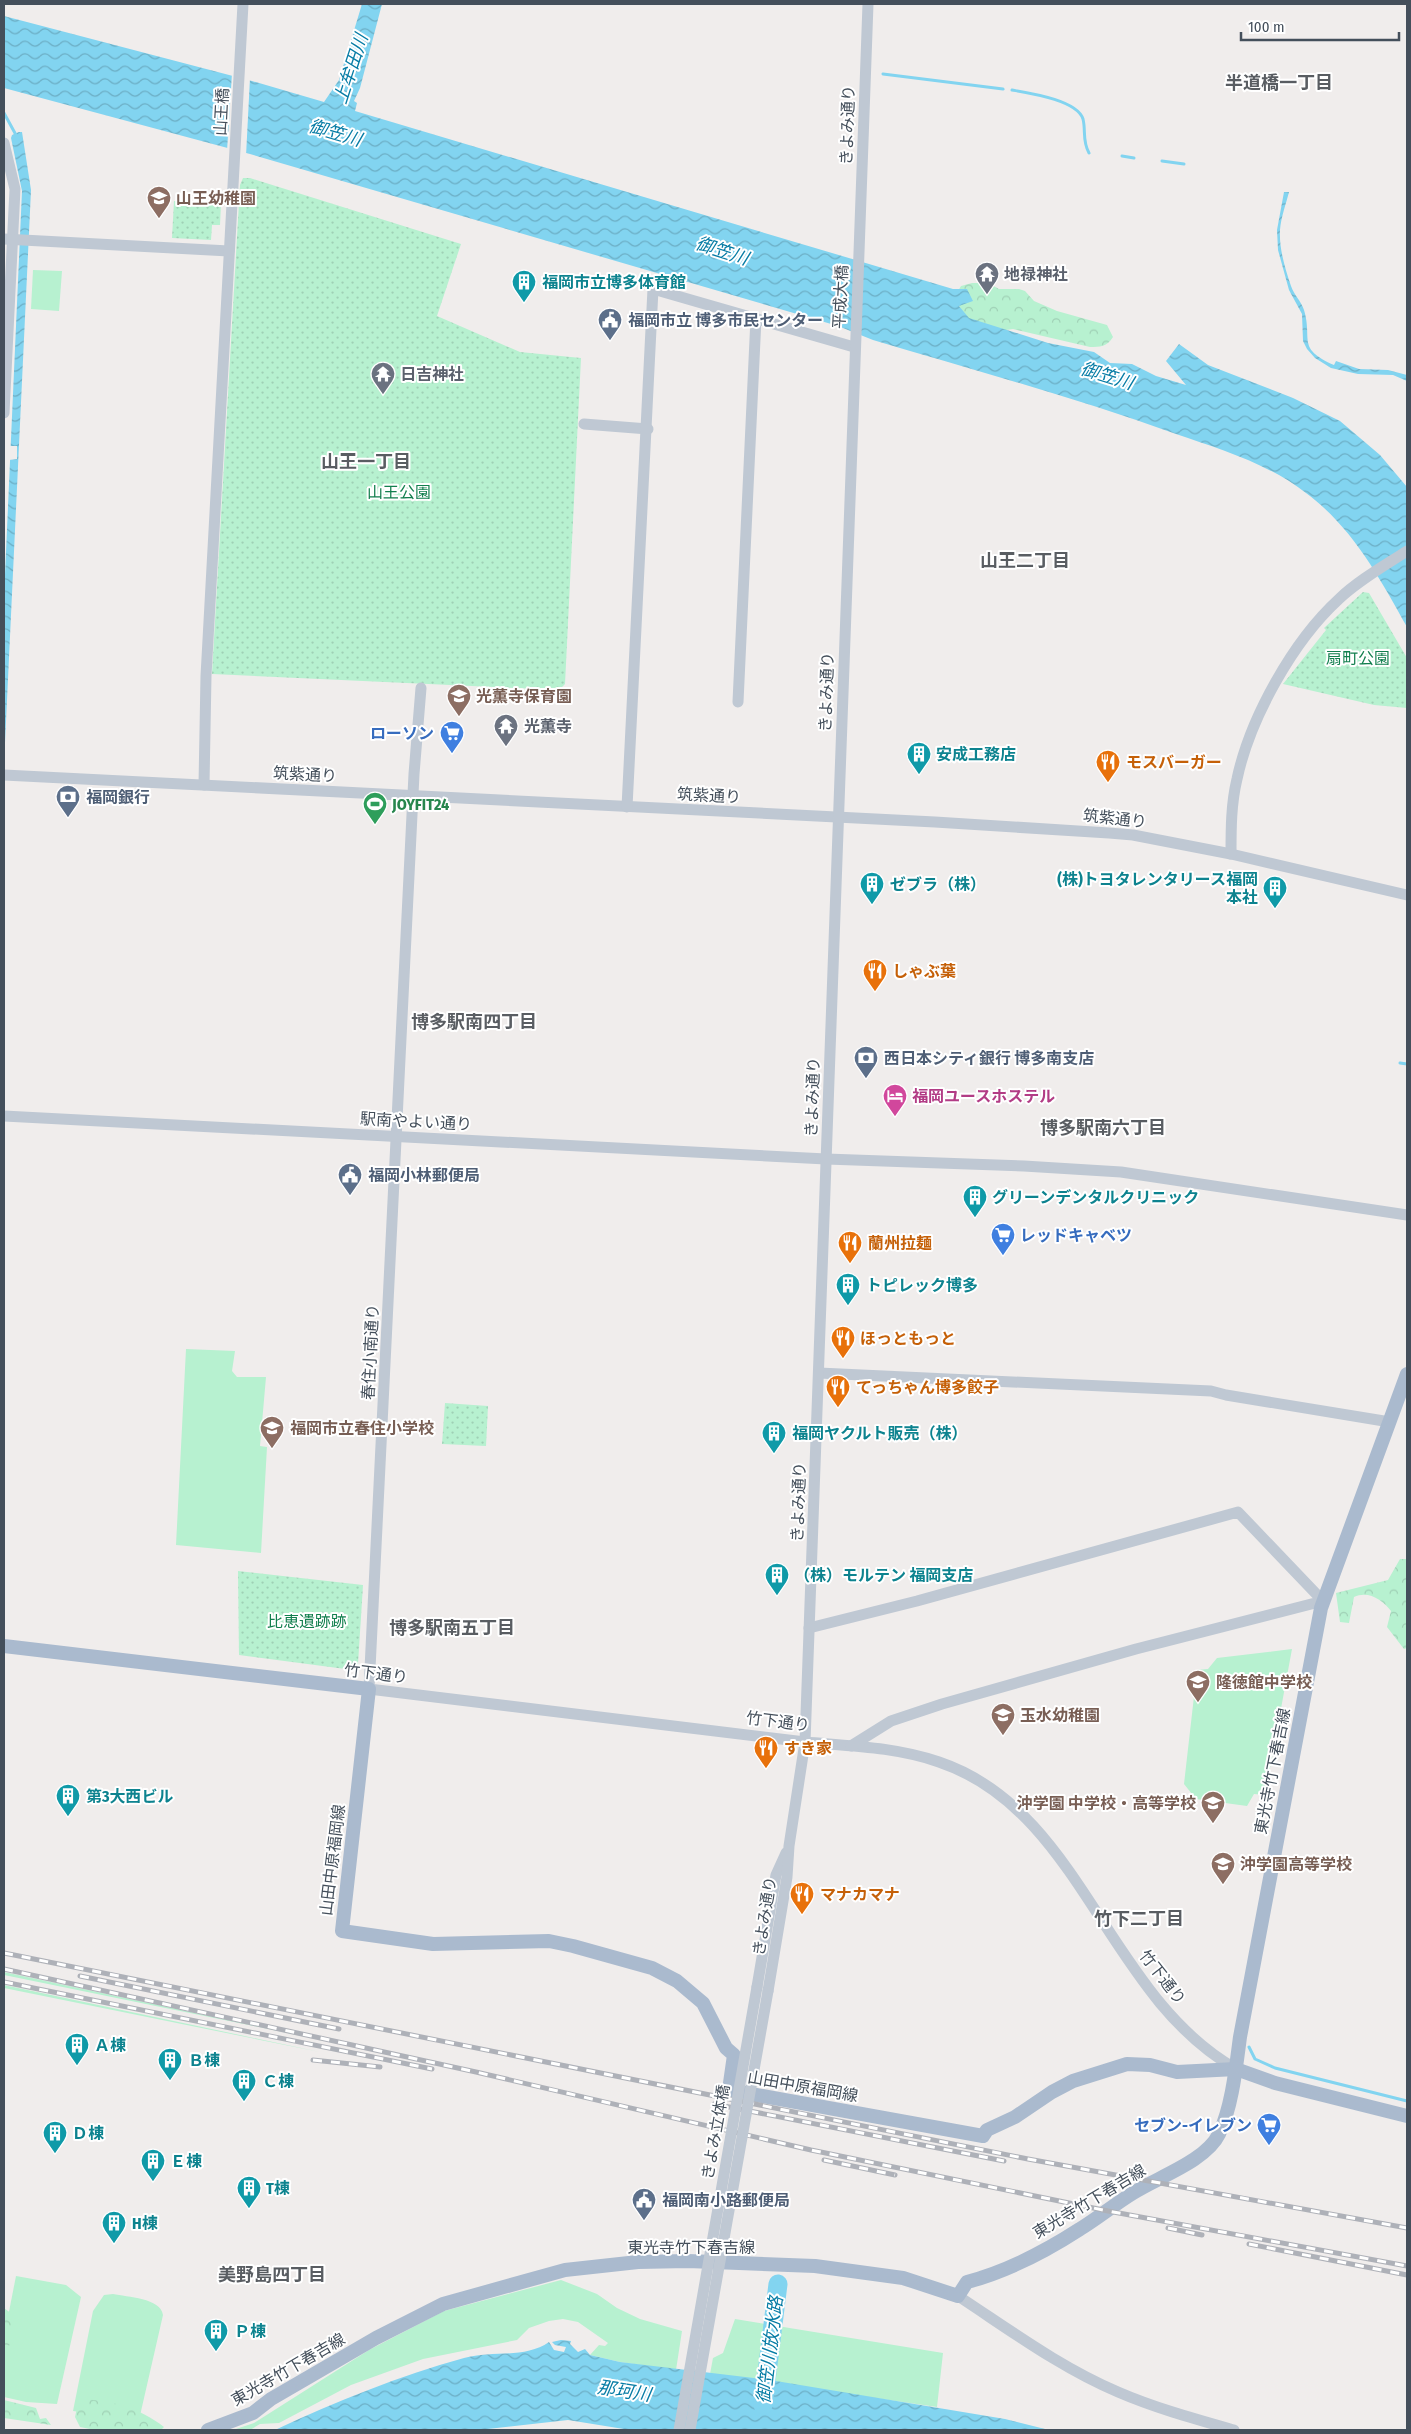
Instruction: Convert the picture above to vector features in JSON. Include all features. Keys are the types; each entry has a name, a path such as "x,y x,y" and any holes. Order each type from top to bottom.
{"main road":[{"name":"東光寺竹下春吉線","path":"208,2430 253,2413 271,2399 368,2343 443,2304 565,2270 638,2262 680,2261 815,2266 903,2278 958,2296 966,2282 999,2271 1055,2243 1080,2229 1132,2193 1171,2172 1210,2147 1219,2134 1236,2069 1240,2037 1323,1601 1407,1374"},
{"name":"竹下通り","path":"4,1646 369,1690"},
{"name":"山田中原福岡線","path":"369,1690 342,1931 433,1944 549,1941 652,1968 692,1992 703,2002 726,2048 734,2055 729,2090 983,2136 987,2130 1016,2117 1052,2092 1073,2081 1127,2064 1150,2065 1177,2072 1236,2069"},
{"name":"竹下通り","path":"1236,2069 1275,2083 1407,2116"}],"street":[{"name":"山王橋","path":"204,785 206,676 220,464 229,251 243,4"},
{"name":"きよみ通り","path":"859,248 868,4"},
{"path":"4,143 16,189 8,239 4,413"},
{"path":"8,239 229,251"},
{"name":"平成大橋","path":"854,347 859,248"},
{"path":"627,807 654,288 854,347"},
{"path":"738,702 756,318"},
{"name":"きよみ通り","path":"762,1989 787,1877 789,1846 805,1742 854,347"},
{"path":"584,424 648,429"},
{"path":"1231,854 1232,814 1236,780 1244,751 1286,664 1310,629 1338,599 1368,576 1407,551"},
{"name":"春住小南通り","path":"369,1690 413,796 421,688"},
{"name":"筑紫通り","path":"4,775 838,817 1110,833 1133,835 1231,854 1407,895"},
{"name":"駅南やよい通り","path":"4,1116 826,1159 1024,1166 1121,1172 1407,1215"},
{"path":"819,1373 1211,1391 1390,1422"},
{"path":"809,1628 917,1601 1238,1512 1323,1601 1136,1649 942,1704 891,1721 851,1746"},
{"name":"竹下通り","path":"369,1690 805,1742 872,1747 938,1761 979,1780 1007,1799 1034,1825 1055,1852 1134,1972 1170,2016 1212,2055 1236,2069"},
{"name":"きよみ立体橋","path":"679,2430 762,1989"},
{"name":"きよみ立体橋","path":"690,2430 762,1989"},
{"path":"958,2296 1042,2352 1080,2374 1118,2392 1234,2430"}],"green space":[{"name":"山王公園","path":"243,178 250,178 461,244 437,316 520,352 581,358 565,684 559,690 212,674 240,185"},
{"path":"174,201 221,203 220,225 212,225 211,240 172,238"},
{"path":"33,270 62,271 59,311 31,309"},
{"path":"972,283 988,283 999,289 1019,289 1025,291 1034,301 1057,311 1107,325 1113,337 1103,346 1090,347 1013,329 992,332 967,324 955,296 961,286"},
{"name":"扇町公園","path":"1363,592 1369,593 1407,658 1407,708 1374,705 1283,684 1326,630 1324,628"},
{"path":"186,1349 235,1351 232,1371 237,1377 266,1377 260,1446 267,1447 261,1553 176,1545"},
{"path":"445,1403 488,1406 486,1446 442,1444"},
{"path":"1400,1559 1407,1559 1407,1648 1404,1649 1387,1627 1391,1611 1384,1603 1370,1595 1354,1597 1349,1623 1340,1622 1336,1593 1388,1580"},
{"name":"比恵遺跡跡","path":"238,1571 363,1585 358,1664 353,1670 239,1655"},
{"path":"1292,1649 1265,1795 1254,1794 1247,1806 1196,1799 1184,1784 1197,1670 1208,1669 1217,1658"},
{"path":"4,1972 322,2040 4,1975"},
{"path":"4,1985 320,2052 4,1988"},
{"path":"16,2276 66,2285 81,2297 57,2404 26,2402 4,2397 4,2337"},
{"path":"561,2280 597,2294 617,2308 640,2319 682,2331 676,2370 620,2362 590,2355 599,2345 605,2346 608,2343 578,2322 563,2319 549,2321 529,2328 517,2340 423,2359 351,2385 279,2423 260,2424 250,2430 233,2430 254,2423 369,2350 444,2311"},
{"path":"113,2294 134,2297 150,2302 161,2309 163,2315 139,2420 73,2411 93,2311 104,2295"},
{"path":"4,2308 12,2314 17,2328 10,2336 11,2342 4,2356"},
{"path":"735,2319 943,2353 937,2407 710,2374 713,2358 723,2353"},
{"path":"79,2399 102,2401 124,2406 155,2420 164,2427 161,2430 95,2430 80,2427 75,2417"},
{"path":"4,2400 36,2408 40,2419 46,2418 51,2425 4,2418"}],"water":[{"path":"362,4 382,4 360,88 354,101 357,103 355,111 953,289 967,289 973,301 959,306 969,318 1048,343 1094,352 1110,363 1132,364 1156,376 1186,385 1166,361 1179,344 1208,365 1293,398 1340,421 1380,455 1407,487 1407,627 1364,554 1323,507 1292,483 1260,466 1227,452 1063,396 873,340 838,326 250,154 4,88 4,16 252,81 324,102 339,80"},
{"path":"22,132 31,190 4,764 4,597 22,191 11,138 12,135"},
{"path":"1284,192 1289,192 1282,215 1281,251 1291,286 1304,310 1310,348 1322,359 1334,365 1336,361 1359,369 1388,370 1407,375 1407,381 1393,375 1358,374 1331,368 1315,358 1307,349 1303,341 1302,314 1289,290 1278,250 1277,230"},
{"name":"那珂川","path":"561,2340 571,2341 570,2344 578,2352 585,2349 590,2355 620,2362 770,2380 1005,2419 1049,2430 630,2430 568,2420 479,2430 275,2430 368,2390 440,2365 475,2356 530,2351 549,2342 554,2350 564,2352 566,2347 555,2345 552,2342"}],"pier":[{"path":"232,73 250,78 246,156 227,151"},
{"path":"10,446 17,446 17,459 9,460"}],"waterway":[{"path":"883,74 1003,89"},
{"path":"1012,90 1062,102 1079,112 1084,123 1089,153"},
{"path":"4,113 16,135"},
{"path":"1122,156 1134,158"},
{"path":"1162,161 1184,164"},
{"path":"1400,1063 1407,1064"},
{"path":"1249,2047 1255,2059 1275,2068 1407,2101"},
{"name":"御笠川放水路","path":"763,2405 778,2284"}],"railway":[{"path":"4,1953 1028,2159 1407,2228"},
{"path":"4,1969 476,2072 811,2150 1108,2211 1407,2266"},
{"path":"80,1976 339,2029"},
{"path":"4,1982 432,2069"},
{"path":"313,2060 380,2067"},
{"path":"714,2104 1004,2161"},
{"path":"824,2160 895,2175"},
{"path":"1168,2228 1202,2235"},
{"path":"1249,2244 1407,2275"}],"place":[{"name":"山王幼稚園","path":"159,219"},
{"name":"地禄神社","path":"987,295"},
{"name":"福岡市立博多体育館","path":"524,303"},
{"name":"福岡市立 博多市民センター","path":"610,341"},
{"name":"日吉神社","path":"383,395"},
{"name":"光薫寺保育園","path":"459,717"},
{"name":"光薫寺","path":"506,747"},
{"name":"ローソン","path":"452,754"},
{"name":"安成工務店","path":"919,775"},
{"name":"モスバーガー","path":"1108,783"},
{"name":"福岡銀行","path":"68,818"},
{"name":"JOYFIT24","path":"375,825"},
{"name":"ゼブラ（株）","path":"872,905"},
{"name":"(株)トヨタレンタリース福岡 本社","path":"1275,909"},
{"name":"しゃぶ葉","path":"875,992"},
{"name":"西日本シティ銀行 博多南支店","path":"866,1079"},
{"name":"福岡ユースホステル","path":"895,1117"},
{"name":"福岡小林郵便局","path":"350,1196"},
{"name":"グリーンデンタルクリニック","path":"975,1218"},
{"name":"レッドキャベツ","path":"1003,1256"},
{"name":"蘭州拉麺","path":"850,1264"},
{"name":"トピレック博多","path":"848,1306"},
{"name":"ほっともっと","path":"843,1359"},
{"name":"てっちゃん博多餃子","path":"838,1408"},
{"name":"福岡市立春住小学校","path":"272,1449"},
{"name":"福岡ヤクルト販売（株）","path":"774,1454"},
{"name":"（株）モルテン 福岡支店","path":"777,1596"},
{"name":"隆徳館中学校","path":"1198,1703"},
{"name":"玉水幼稚園","path":"1003,1736"},
{"name":"すき家","path":"766,1769"},
{"name":"第3大西ビル","path":"68,1817"},
{"name":"沖学園 中学校・高等学校","path":"1213,1824"},
{"name":"沖学園高等学校","path":"1223,1885"},
{"name":"マナカマナ","path":"802,1915"},
{"name":"Ａ棟","path":"77,2066"},
{"name":"Ｂ棟","path":"170,2081"},
{"name":"Ｃ棟","path":"244,2102"},
{"name":"セブン-イレブン","path":"1269,2146"},
{"name":"Ｄ棟","path":"55,2154"},
{"name":"Ｅ棟","path":"153,2182"},
{"name":"T棟","path":"249,2209"},
{"name":"福岡南小路郵便局","path":"644,2221"},
{"name":"H棟","path":"114,2244"},
{"name":"Ｐ棟","path":"216,2352"}],"district":[{"name":"半道橋一丁目","path":"1279,83"},
{"name":"山王一丁目","path":"366,462"},
{"name":"山王二丁目","path":"1025,561"},
{"name":"博多駅南四丁目","path":"474,1022"},
{"name":"博多駅南六丁目","path":"1103,1128"},
{"name":"博多駅南五丁目","path":"452,1628"},
{"name":"竹下二丁目","path":"1139,1919"},
{"name":"美野島四丁目","path":"272,2275"}],"water label":[{"name":"上牟田川","path":"351,69"},
{"name":"御笠川","path":"335,133"},
{"name":"御笠川","path":"722,251"},
{"name":"御笠川","path":"1107,376"}]}
